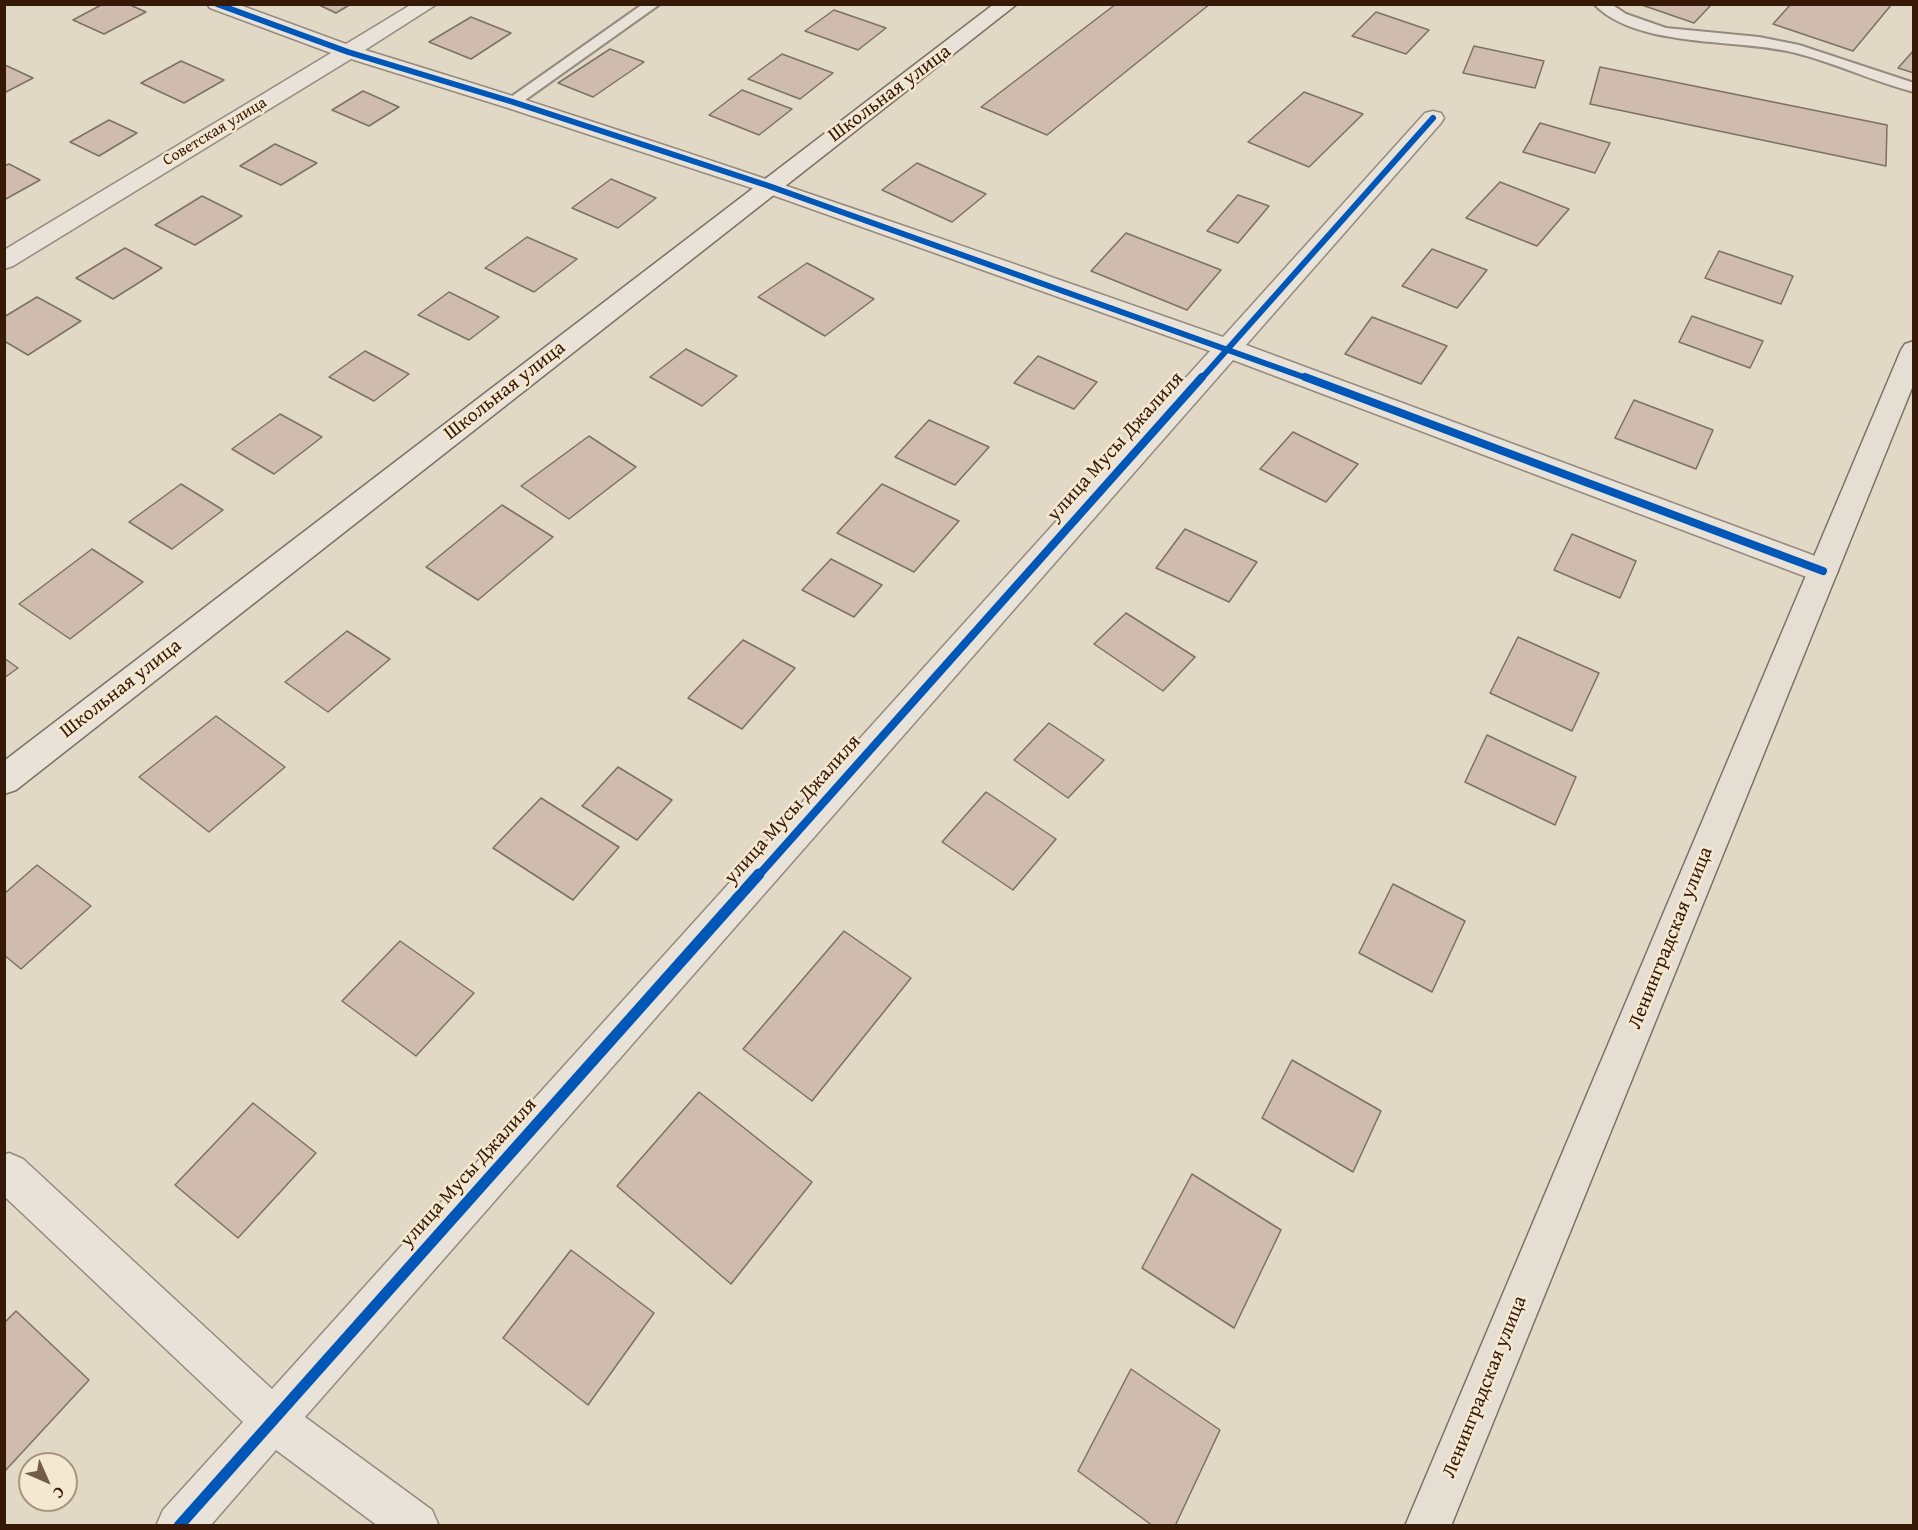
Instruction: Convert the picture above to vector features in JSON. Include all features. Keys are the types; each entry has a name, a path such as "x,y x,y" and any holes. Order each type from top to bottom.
{"main road":[{"name":"Ленинградская улица","path":"1428,1526 1914,350"}],"street":[{"path":"217,4 348,52 513,102 769,186 1228,348 1823,571"},
{"name":"Советская улица","path":"4,261 427,4"},
{"name":"Школьная улица","path":"4,780 1007,4"},
{"name":"улица Мусы Джалиля","path":"179,1526 1433,118"},
{"path":"9,1173 273,1420 416,1526"}],"lane":[{"path":"513,102 653,4"},
{"path":"1601,4 1631,22 1660,31 1698,37 1755,41 1800,49 1914,88"}],"building":[{"path":"103,4 128,4 146,12 104,34 73,20"},
{"path":"317,4 351,4 336,13"},
{"path":"1116,4 1210,4 1047,135 981,107"},
{"path":"1639,4 1712,4 1694,23"},
{"path":"1791,4 1892,4 1853,51 1773,24"},
{"path":"834,10 886,28 858,50 805,31"},
{"path":"1376,12 1429,30 1406,54 1352,36"},
{"path":"471,17 511,33 471,59 429,42"},
{"path":"1474,46 1544,61 1535,88 1463,73"},
{"path":"610,49 644,62 593,97 558,83"},
{"path":"1914,50 1914,73 1898,68"},
{"path":"782,54 833,73 800,99 748,79"},
{"path":"181,61 224,80 184,103 141,83"},
{"path":"5,65 33,78 4,93"},
{"path":"1600,67 1887,125 1886,166 1590,104"},
{"path":"742,90 792,109 759,135 709,115"},
{"path":"363,91 399,107 369,126 332,110"},
{"path":"1304,92 1363,114 1309,167 1248,142"},
{"path":"109,120 137,133 99,156 70,142"},
{"path":"1540,123 1610,143 1595,173 1523,152"},
{"path":"275,144 317,163 281,185 240,166"},
{"path":"917,163 986,194 952,222 882,190"},
{"path":"9,164 40,180 4,200 4,166"},
{"path":"611,179 656,198 618,228 572,208"},
{"path":"1500,182 1569,209 1537,246 1466,218"},
{"path":"1238,195 1269,206 1238,243 1207,231"},
{"path":"202,196 242,216 195,245 155,225"},
{"path":"1126,233 1221,270 1187,310 1091,271"},
{"path":"527,237 577,259 534,292 485,268"},
{"path":"125,248 162,268 113,299 76,278"},
{"path":"1432,249 1487,270 1457,308 1402,286"},
{"path":"1719,251 1793,276 1781,304 1705,278"},
{"path":"807,263 874,299 825,336 758,297"},
{"path":"449,292 499,317 469,340 418,315"},
{"path":"37,297 81,321 28,355 4,341 4,317"},
{"path":"1692,316 1763,341 1750,368 1679,342"},
{"path":"1372,317 1447,346 1421,384 1345,354"},
{"path":"686,349 737,376 702,406 650,377"},
{"path":"365,351 409,374 374,401 329,377"},
{"path":"1038,356 1097,382 1074,409 1014,383"},
{"path":"1634,400 1713,430 1696,469 1615,438"},
{"path":"280,414 322,437 274,474 232,449"},
{"path":"929,420 989,447 955,485 895,457"},
{"path":"1293,432 1358,464 1326,502 1260,469"},
{"path":"589,436 636,467 569,519 521,486"},
{"path":"181,484 223,510 172,549 129,522"},
{"path":"882,484 959,521 914,572 837,533"},
{"path":"502,505 553,537 478,600 426,567"},
{"path":"1185,529 1257,562 1229,602 1156,568"},
{"path":"1572,534 1636,561 1620,598 1554,570"},
{"path":"92,549 143,582 70,639 19,604"},
{"path":"831,559 882,585 854,617 802,590"},
{"path":"1126,613 1195,657 1163,691 1094,644"},
{"path":"347,631 390,659 328,712 285,682"},
{"path":"1518,637 1599,673 1572,731 1490,693"},
{"path":"743,640 795,668 742,729 688,698"},
{"path":"4,658 18,668 4,678"},
{"path":"216,716 285,767 209,832 139,777"},
{"path":"1049,723 1104,760 1068,798 1014,760"},
{"path":"1487,735 1576,777 1555,825 1465,782"},
{"path":"618,767 672,800 637,840 582,806"},
{"path":"986,792 1056,839 1013,890 942,842"},
{"path":"541,798 619,847 573,900 493,848"},
{"path":"37,865 91,906 21,969 4,955 4,894"},
{"path":"1393,884 1465,921 1432,992 1359,953"},
{"path":"844,931 911,978 812,1101 743,1049"},
{"path":"400,941 474,993 416,1056 342,1001"},
{"path":"1292,1060 1381,1111 1353,1172 1262,1118"},
{"path":"699,1092 812,1182 731,1284 617,1186"},
{"path":"253,1103 316,1153 238,1238 175,1185"},
{"path":"1192,1174 1281,1230 1234,1328 1142,1268"},
{"path":"571,1250 654,1313 588,1405 503,1338"},
{"path":"16,1311 89,1380 22,1452 18,1452 18,1457 4,1472 4,1323"},
{"path":"1131,1369 1220,1430 1175,1526 1153,1526 1078,1471"}],"cycle path":[{"path":"217,4 348,52 513,102 769,186 1228,348 1823,571"},
{"path":"179,1526 1433,118"}]}
